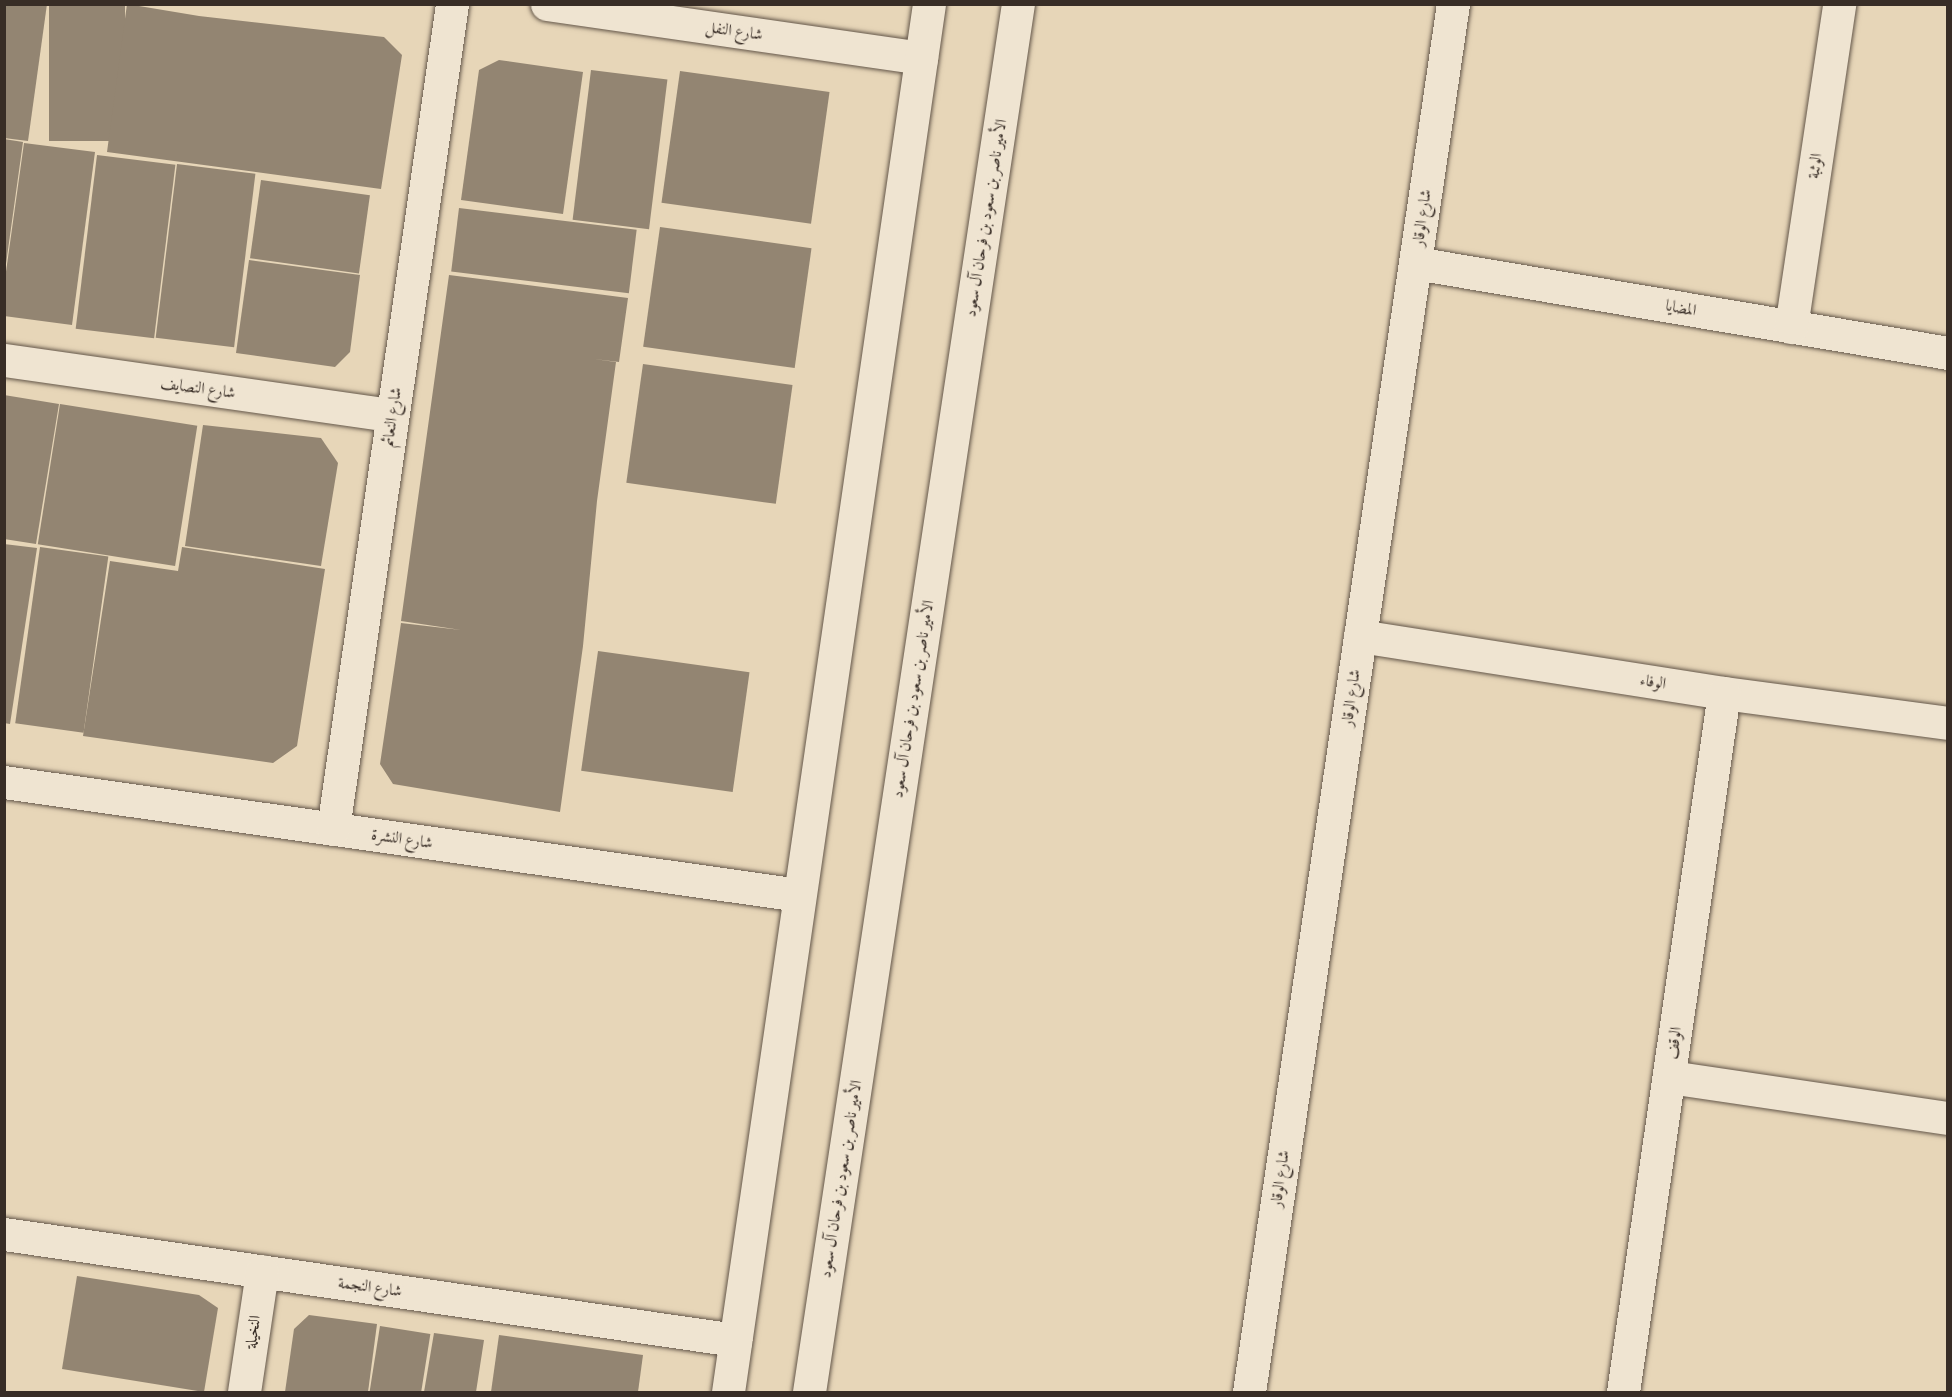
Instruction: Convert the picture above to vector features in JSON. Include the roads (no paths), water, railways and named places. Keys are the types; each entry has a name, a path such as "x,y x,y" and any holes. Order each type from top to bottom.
{"street":[{"name":"شارع النعائم","path":"333,829 452,4"},
{"name":"شارع النفل","path":"547,4 921,58"},
{"path":"728,1392 929,4"},
{"name":"الأمير ناصر بن سعود بن فرحان آل سعود","path":"809,1392 1018,4"},
{"name":"شارع الوقار","path":"1249,1392 1453,4"},
{"name":"الوثبة","path":"1791,327 1839,4"},
{"name":"المضايا","path":"1415,263 1947,354"},
{"name":"شارع النصايف","path":"4,360 392,415"},
{"name":"الوفاء","path":"1360,636 1724,693 1947,723"},
{"name":"الوقف","path":"1623,1392 1724,693"},
{"name":"شارع النشرة","path":"4,782 799,895"},
{"path":"1670,1077 1947,1118"},
{"name":"شارع النجمة","path":"4,1234 735,1340"},
{"name":"النخيلة","path":"244,1392 262,1272"}]}
